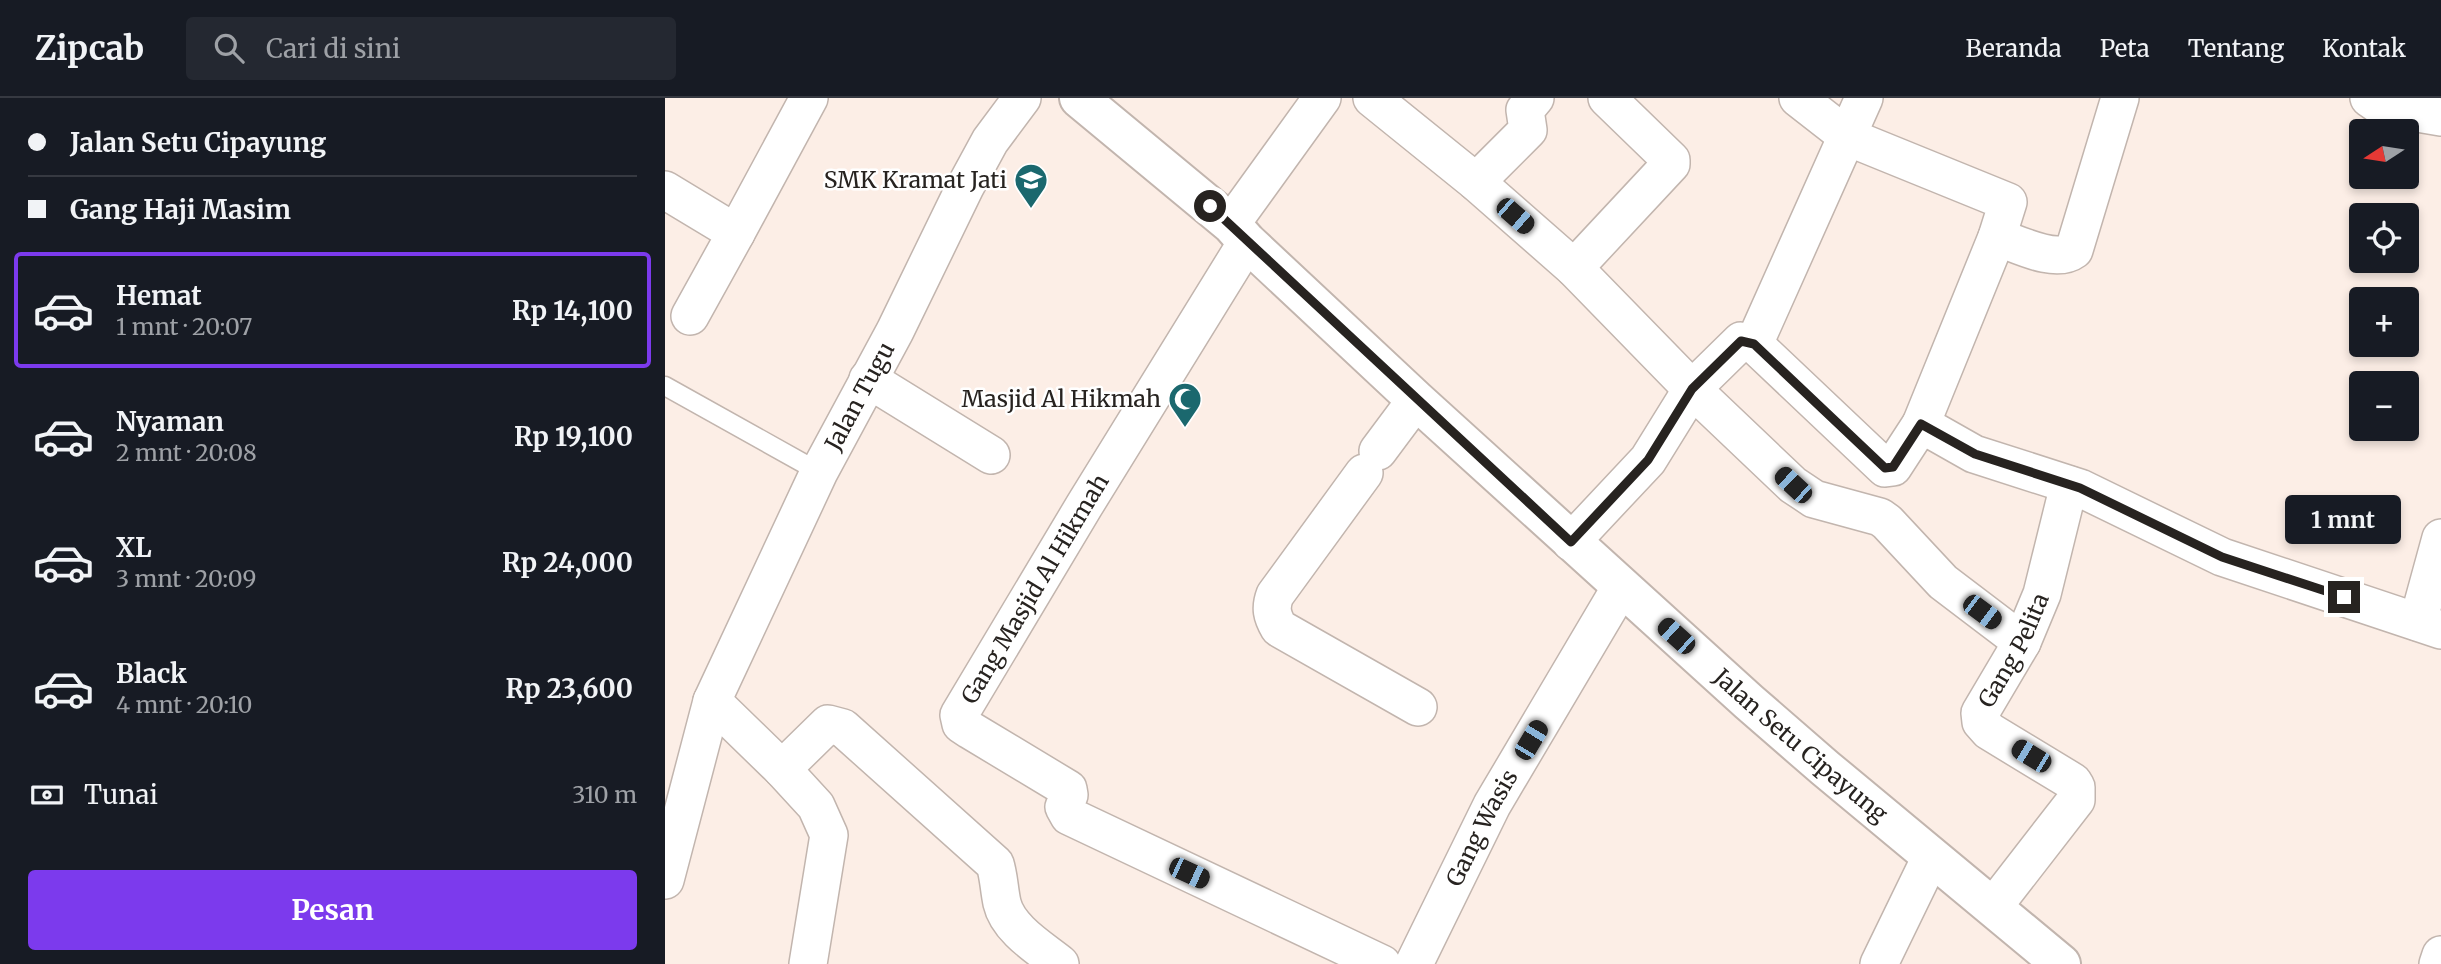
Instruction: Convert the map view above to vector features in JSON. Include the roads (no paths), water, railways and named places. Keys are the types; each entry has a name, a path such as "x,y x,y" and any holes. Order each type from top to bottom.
{"street":[{"path":"690,316 809,98"},
{"name":"Jalan Tugu","path":"665,880 712,701 819,472 895,331 984,153 1022,98"},
{"name":"Jalan Setu Cipayung","path":"1079,98 1239,233 1571,542 1815,760 1993,907 2050,961"},
{"path":"1239,233 1322,98"},
{"path":"1373,98 1476,182 1574,268 1692,389 1803,492 1814,499 1879,517 1887,522 1943,582 2022,642"},
{"path":"1476,182 1528,130 1525,110 1535,98"},
{"path":"1574,268 1671,164 1671,160 1607,98"},
{"path":"1571,542 1648,460 1692,389 1741,341 1754,344 1885,468 1893,467 1916,432 1997,237 2008,202 1848,136 1798,98"},
{"path":"1754,344 1864,98"},
{"path":"1997,237 2055,256 2074,250 2120,98"},
{"path":"2369,98 2382,107 2441,117"},
{"path":"665,190 736,233"},
{"name":"Gang Masjid Al Hikmah","path":"1239,233 1084,506 959,715 961,724 1067,789 1069,795 1064,807 1069,816 1383,964"},
{"path":"868,379 991,455"},
{"path":"1416,400 1275,595 1272,617 1279,628 1417,707"},
{"path":"1916,432 2080,488 2222,557 2429,626 2441,538"},
{"name":"Gang Pelita","path":"1993,907 2076,800 2073,782 1989,731 1982,722 1980,713 2022,642 2042,594 2069,485"},
{"name":"Gang Wasis","path":"1415,964 1492,805 1621,587"},
{"path":"712,701 816,806 829,835 808,964"},
{"path":"782,769 828,724 843,728 995,864 1007,917 1060,964"},
{"path":"1879,964 1931,857"},
{"path":"2438,964 2441,956"}],"lane":[{"path":"665,386 819,472"}],"place":[{"name":"SMK Kramat Jati","path":"1031,210"},
{"name":"Masjid Al Hikmah","path":"1185,429"}]}
